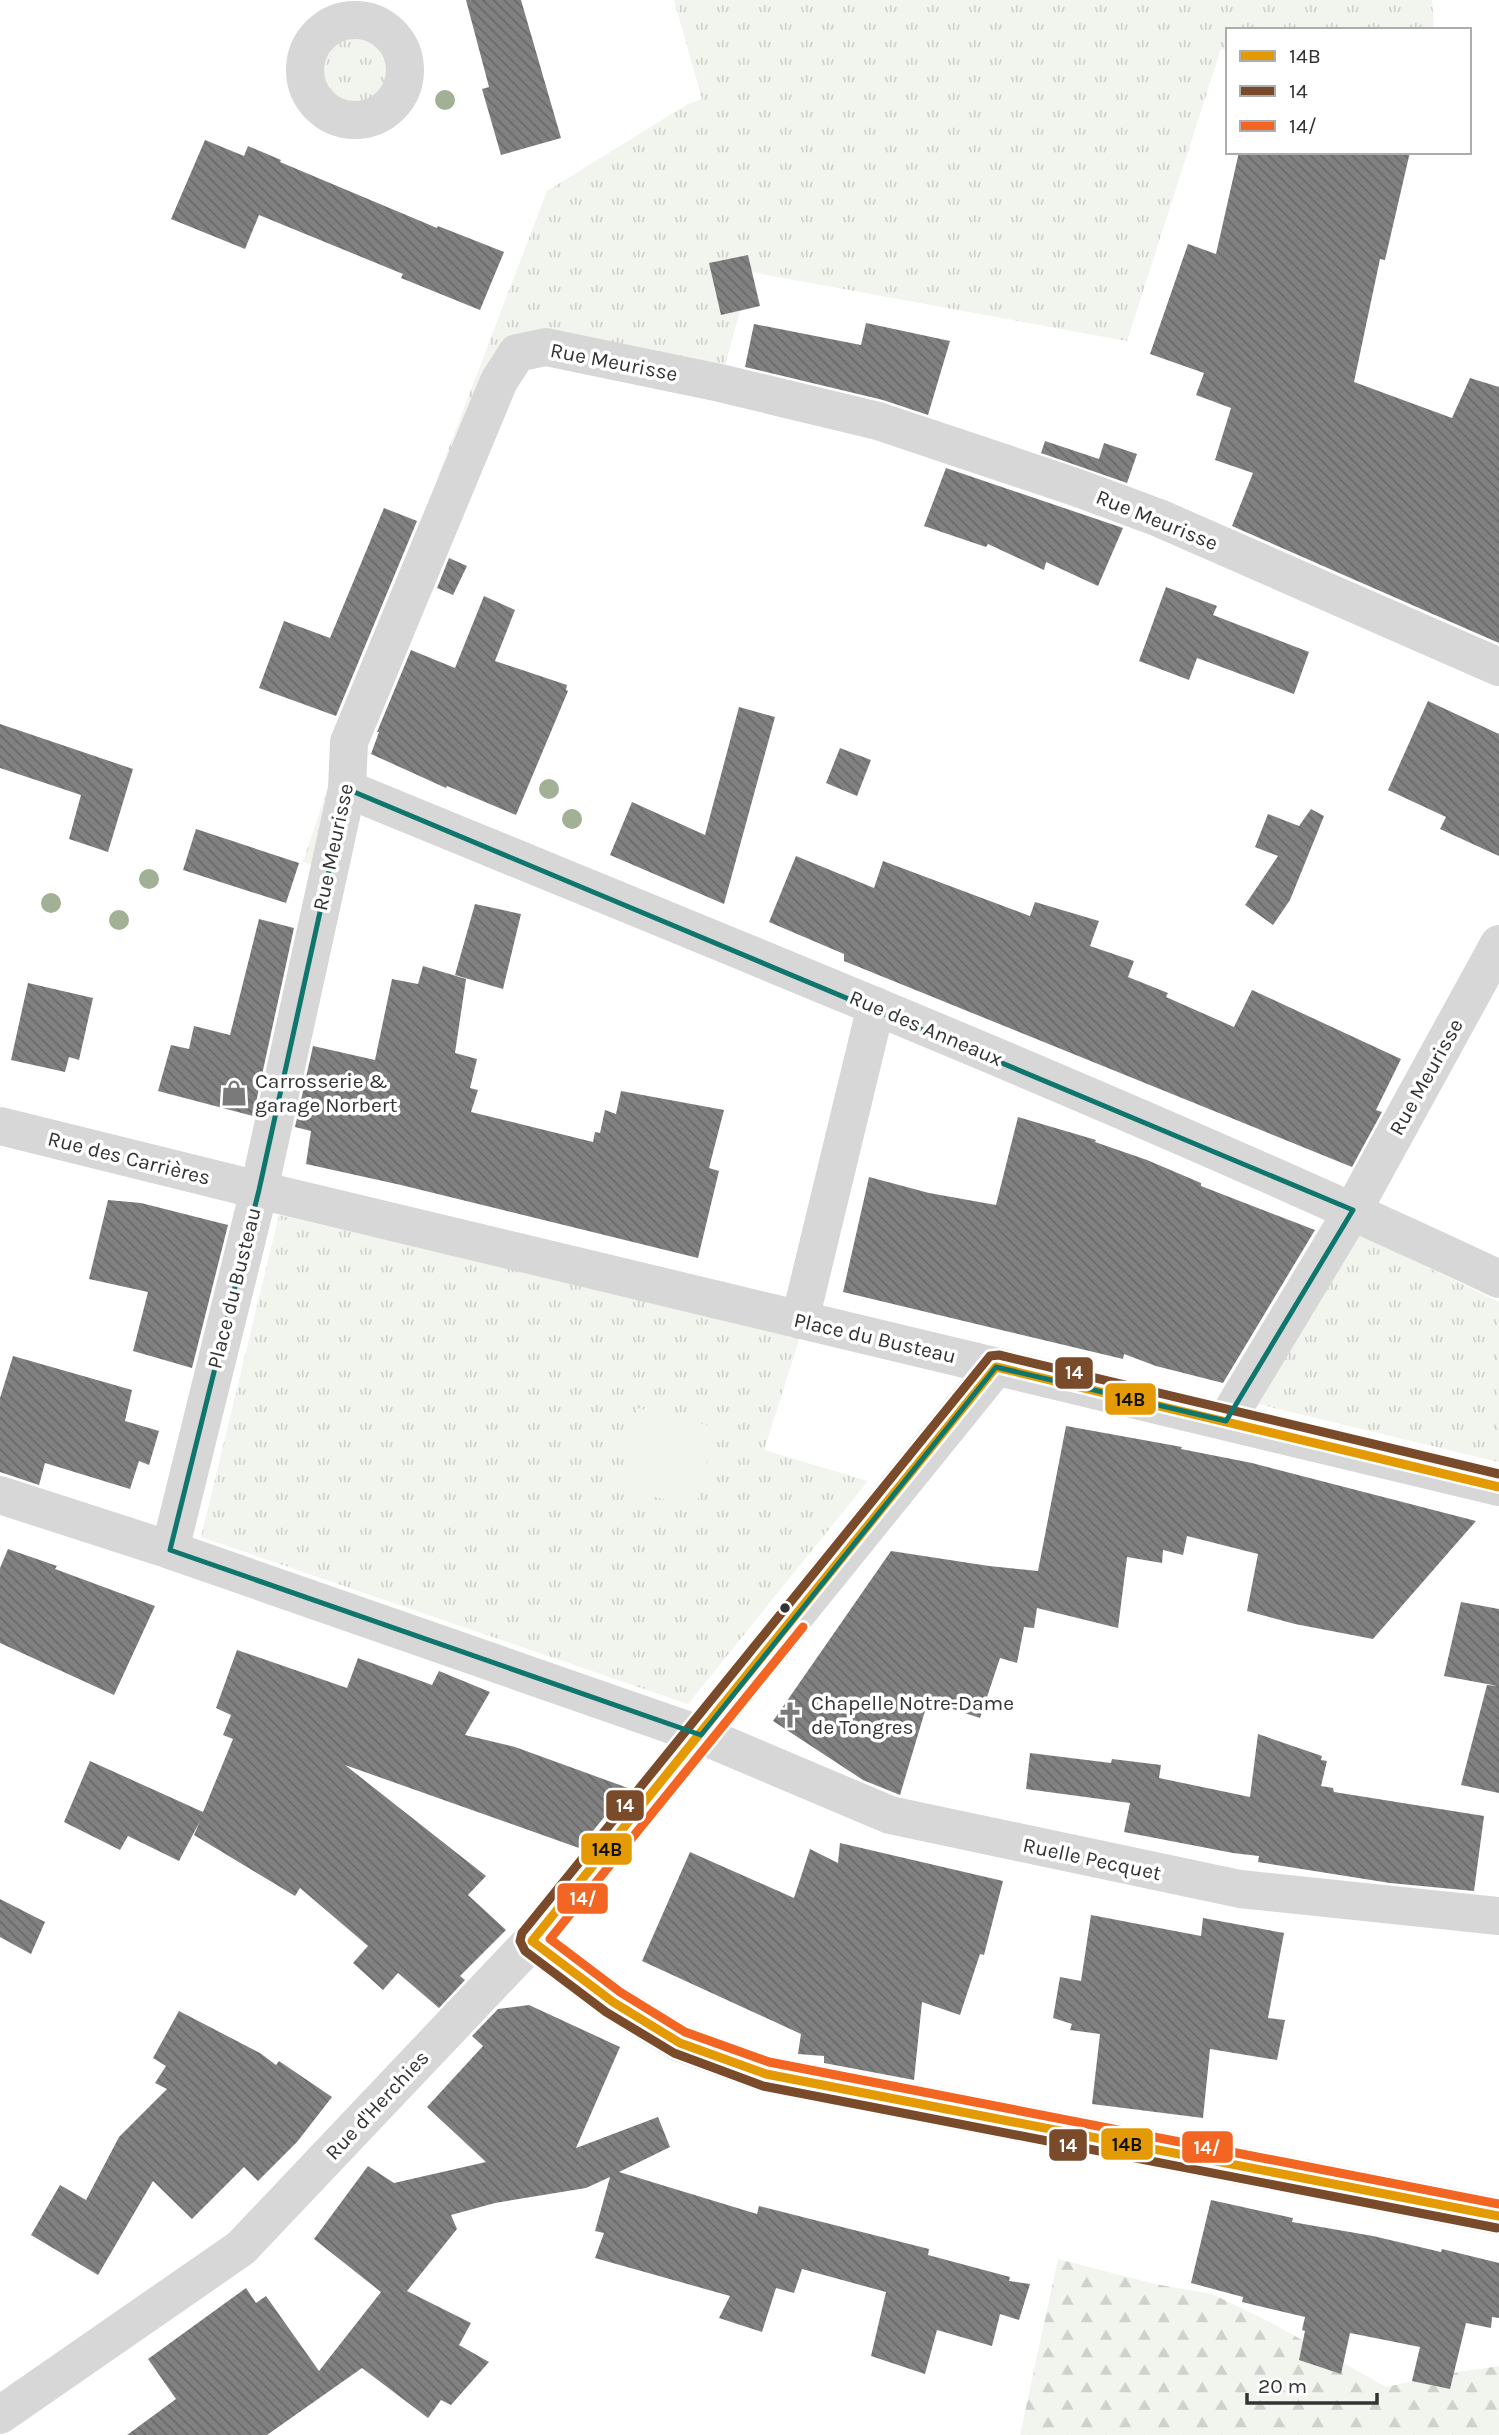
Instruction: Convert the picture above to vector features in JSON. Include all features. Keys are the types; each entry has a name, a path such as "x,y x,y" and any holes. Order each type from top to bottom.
{"street":[{"name":"Rue Meurisse","path":"258,1190 347,789 349,742 499,381 517,353 546,346 720,383 878,421 1159,518 1499,667"},
{"name":"Rue des Anneaux","path":"347,789 876,1006 1353,1210 1499,1279"},
{"name":"Rue Meurisse","path":"1226,1421 1353,1210 1499,944"},
{"path":"800,1320 876,1006"},
{"name":"Rue des Carrières","path":"0,1126 258,1190"},
{"name":"Place du Busteau","path":"170,1550 258,1190 1499,1487"},
{"path":"0,1495 170,1550 701,1735 996,1367"},
{"name":"Ruelle Pecquet","path":"701,1735 890,1815 1240,1889 1499,1916"},
{"name":"Rue d'Herchies","path":"0,2415 238,2252 532,1941 701,1735"},
{"path":"532,1941 613,2002 680,2043 766,2074 1499,2216"}],"highlighted area":[{"path":"347,789 1353,1210 1226,1421 996,1367 701,1735 170,1550 259,1190"}],"green space":[{"path":"674,0 1432,0 1434,28 1226,28 1226,50 1221,49 1127,341 751,272 720,383 517,353 349,742 329,869 303,862 378,638 429,527 438,476 547,191 688,104 702,99"},
{"path":"355,33 369,36 381,44 389,56 392,70 389,84 381,96 369,104 355,107 341,104 329,96 321,84 318,70 321,56 329,44 341,36"},
{"path":"279,1215 800,1337 764,1450 868,1481 688,1704 201,1537"},
{"path":"1359,1234 1499,1302 1499,1462 1258,1404"},
{"path":"638,1408 715,1427 696,1507 619,1488"},
{"path":"1058,2259 1155,2284 1212,2294 1270,2322 1386,2387 1499,2366 1499,2435 1020,2435"}],"building":[{"path":"466,0 521,0 561,138 501,155 482,89 489,87"},
{"path":"205,140 244,156 248,146 437,228 438,226 504,252 480,310 401,278 403,274 259,215 245,249 171,219"},
{"path":"1239,154 1410,154 1385,260 1380,259 1354,382 1452,418 1470,378 1499,387 1499,643 1232,526 1253,473 1215,460 1231,408 1196,395 1204,373 1150,354 1188,244 1216,254"},
{"path":"748,255 760,306 721,315 709,263"},
{"path":"866,323 950,341 928,415 883,400 745,367 754,324 861,345"},
{"path":"1045,441 1099,459 1104,443 1137,454 1127,483 1041,453"},
{"path":"946,468 1123,528 1098,586 1046,562 1044,570 988,544 986,547 924,526"},
{"path":"384,508 417,521 336,716 259,688 284,621 330,638"},
{"path":"449,558 467,566 453,595 437,588"},
{"path":"1166,587 1217,606 1213,615 1309,652 1294,694 1197,658 1189,680 1139,661"},
{"path":"484,596 515,610 495,661 567,685 568,691 516,815 447,786 446,788 371,754 377,732 411,650 455,668"},
{"path":"1428,701 1499,734 1499,856 1440,829 1446,817 1388,790"},
{"path":"739,707 775,717 724,904 610,855 632,802 705,835"},
{"path":"0,724 133,769 108,852 69,839 81,795 0,768"},
{"path":"840,748 871,760 857,796 826,783"},
{"path":"1311,809 1324,816 1290,900 1273,925 1245,905 1278,856 1255,847 1268,814 1299,826"},
{"path":"196,829 299,863 286,903 183,870"},
{"path":"796,856 874,888 883,861 1030,916 1035,902 1099,921 1090,946 1134,961 1128,977 1168,993 1166,997 1234,1027 1252,990 1401,1059 1376,1110 1382,1112 1352,1167 844,961 844,954 769,922"},
{"path":"475,904 521,914 503,989 455,975"},
{"path":"259,919 294,928 253,1116 158,1091 171,1045 189,1049 194,1026 230,1035"},
{"path":"423,966 466,979 455,1053 477,1059 470,1088 478,1090 471,1112 593,1142 595,1132 600,1133 605,1110 616,1114 621,1091 724,1110 709,1168 719,1171 698,1258 306,1164 311,1131 295,1127 313,1046 375,1060 392,979 418,984"},
{"path":"28,983 93,998 79,1060 69,1057 65,1072 11,1060"},
{"path":"1018,1117 1096,1140 1095,1142 1201,1183 1201,1186 1315,1230 1223,1383 1156,1366 1124,1354 1123,1359 843,1292 869,1177 929,1193 996,1205"},
{"path":"108,1200 141,1203 228,1225 192,1368 133,1351 148,1292 89,1279"},
{"path":"13,1356 132,1390 125,1421 159,1431 149,1465 139,1461 130,1489 45,1463 39,1485 0,1472 0,1398"},
{"path":"1066,1426 1252,1463 1476,1521 1373,1639 1295,1624 1247,1611 1258,1554 1187,1536 1183,1555 1163,1550 1162,1563 1127,1557 1118,1628 1037,1608 1034,1628 1024,1627 1017,1663 1000,1658 980,1718 928,1701 900,1795 863,1780 773,1721 891,1551 1038,1571"},
{"path":"8,1549 155,1606 114,1695 0,1643 0,1568"},
{"path":"1461,1602 1499,1609 1499,1793 1461,1785 1487,1685 1498,1686 1444,1676"},
{"path":"237,1650 347,1688 358,1658 432,1685 439,1671 490,1692 465,1735 515,1747 628,1788 579,1848 345,1765 486,1876 468,1895 506,1930 460,1976 465,1980 439,2008 398,1973 383,1990 353,1963 368,1946 300,1888 295,1896 194,1835 200,1821 179,1861 128,1836 120,1850 64,1822 90,1761 203,1812 233,1739 223,1735 231,1715 216,1708"},
{"path":"1258,1734 1322,1756 1321,1760 1327,1761 1321,1786 1333,1788 1334,1792 1484,1816 1474,1891 1390,1883 1258,1862 1259,1856 1124,1832 1130,1803 1026,1789 1030,1753 1111,1763 1112,1759 1161,1765 1159,1778 1250,1797"},
{"path":"840,1843 1003,1881 984,1955 980,1954 960,2015 922,2002 914,2080 824,2063 824,2056 798,2054 801,2034 642,1961 690,1852 794,1898 810,1849 838,1863"},
{"path":"0,1899 45,1922 31,1954 0,1937"},
{"path":"1091,1915 1201,1936 1203,1918 1284,1933 1268,2018 1285,2020 1277,2060 1210,2049 1203,2118 1092,2104 1100,2034 1070,2030 1072,2024 1053,2018 1060,1977 1081,1981"},
{"path":"529,2005 620,2047 576,2148 658,2117 670,2147 619,2172 757,2214 759,2206 929,2249 928,2255 1010,2277 1009,2281 1030,2284 1019,2320 1000,2314 992,2346 937,2330 925,2374 871,2356 886,2292 802,2269 794,2293 776,2288 762,2332 719,2318 730,2296 595,2258 604,2233 595,2231 610,2177 586,2188 495,2203 451,2215 457,2229 407,2291 471,2323 459,2345 489,2362 451,2405 441,2400 428,2418 362,2368 267,2435 127,2435 176,2399 148,2359 246,2288 256,2303 266,2296 319,2371 381,2292 314,2239 368,2166 394,2183 486,2162 427,2107 483,2046 472,2036 498,2009"},
{"path":"179,2011 260,2053 276,2065 279,2061 332,2097 297,2142 258,2181 244,2167 192,2219 153,2181 98,2275 31,2235 60,2185 86,2200 119,2137 167,2089 155,2083 166,2066 153,2058"},
{"path":"1211,2200 1293,2218 1292,2222 1373,2236 1441,2252 1442,2249 1499,2263 1499,2318 1492,2317 1491,2328 1466,2323 1450,2389 1412,2381 1420,2347 1350,2333 1341,2374 1299,2360 1305,2317 1242,2302 1243,2297 1191,2283"}],"transit line":[{"name":"14","path":"1497,2228 763,2086 674,2053 606,2012 525,1951 520,1941 522,1933 990,1356 999,1355 1499,1474"},
{"name":"14B","path":"1499,1487 996,1367 532,1941 613,2002 680,2043 766,2074 1499,2216"},
{"name":"14/","path":"803,1627 550,1939 620,1992 685,2032 769,2062 1499,2204"}],"place":[{"name":"Carrosserie & garage Norbert","path":"234,1093"},
{"name":"Chapelle Notre-Dame de Tongres","path":"790,1715"}]}
